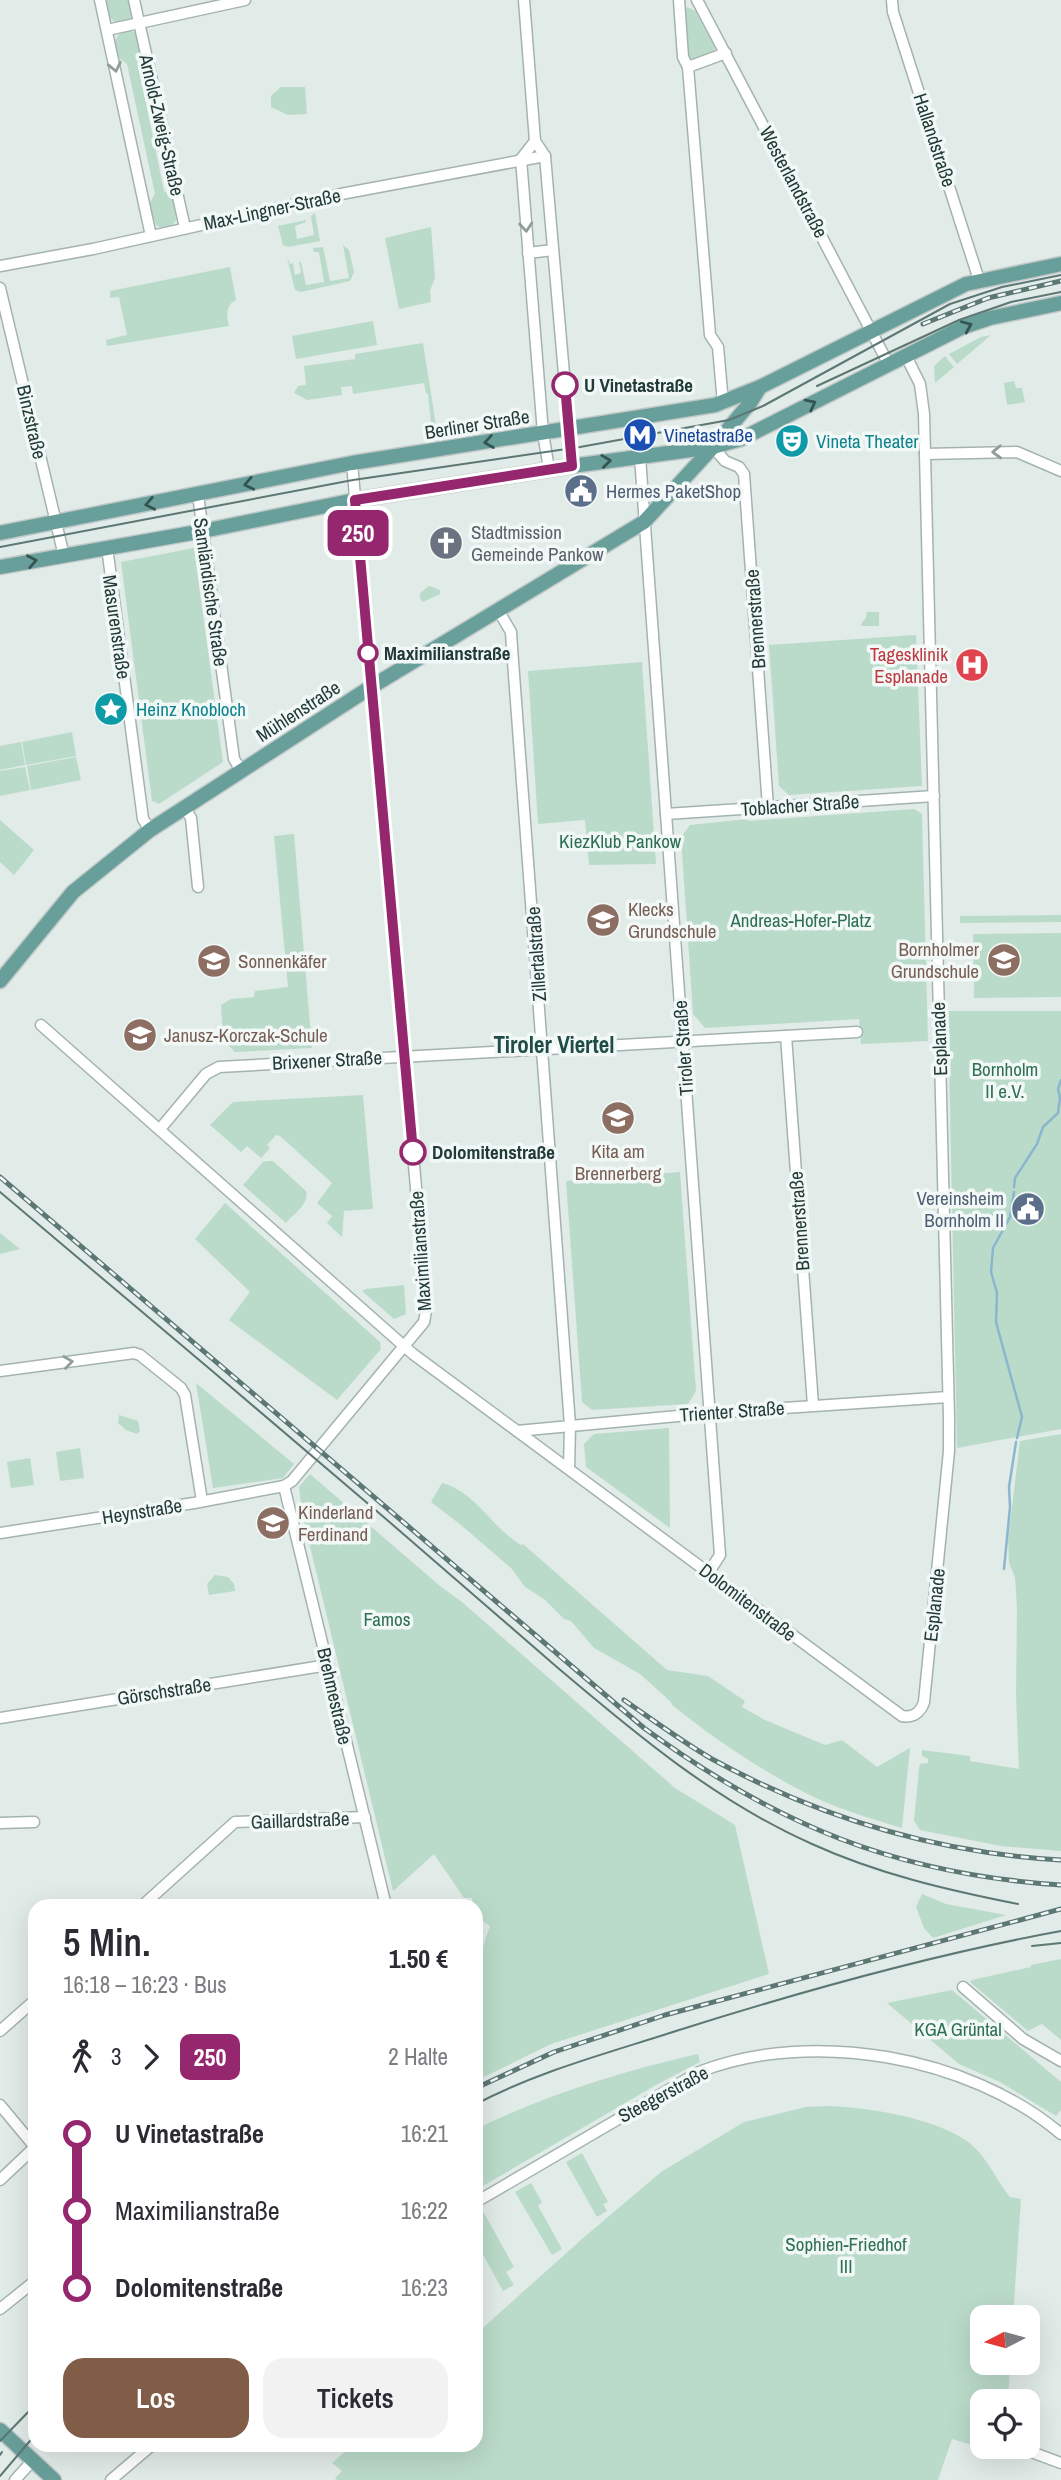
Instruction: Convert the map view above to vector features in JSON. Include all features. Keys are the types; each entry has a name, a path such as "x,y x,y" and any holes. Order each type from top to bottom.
{"main road":[{"name":"Berliner Straße","path":"0,533 352,463 723,403 945,293 979,280 1061,264"},
{"path":"0,568 355,500 549,469 713,447 741,439 981,320 1061,303"},
{"name":"Mühlenstraße","path":"0,981 73,892 150,830 371,687 644,522 713,447 760,387"},
{"path":"0,2430 54,2480"}],"street":[{"name":"Arnold-Zweig-Straße","path":"100,0 151,236"},
{"name":"Arnold-Zweig-Straße","path":"134,0 185,228"},
{"path":"107,30 245,0"},
{"path":"524,0 536,141 545,156 572,466"},
{"path":"679,0 683,57 688,67 710,335 718,347 723,403"},
{"name":"Westerlandstraße","path":"697,0 888,365"},
{"name":"Hallandstraße","path":"892,0 893,12 979,280"},
{"path":"688,67 726,53"},
{"path":"536,141 521,159 543,433 549,469"},
{"name":"Max-Lingner-Straße","path":"0,266 341,194 545,156"},
{"path":"528,253 553,250"},
{"name":"Binzstraße","path":"0,288 64,556"},
{"name":"Esplanade","path":"906,356 923,396 949,1451 924,1702 922,1708 909,1717"},
{"name":"Brennerstraße","path":"713,447 725,461 739,467 744,474 768,807"},
{"path":"925,454 1017,452 1061,471"},
{"path":"640,457 644,522"},
{"name":"Maximilianstraße","path":"284,1486 292,1481 405,1347 424,1322 426,1311 352,463"},
{"name":"Samländische Straße","path":"198,495 234,759 241,770"},
{"name":"Tiroler Straße","path":"644,522 720,1555 709,1572"},
{"name":"Masurenstraße","path":"107,547 144,819 150,830"},
{"name":"Zillertalstraße","path":"498,610 511,632 570,1424 569,1469"},
{"name":"Toblacher Straße","path":"666,814 934,796"},
{"path":"185,808 191,818 198,887"},
{"name":"Dolomitenstraße","path":"41,1025 405,1347 902,1716 909,1717"},
{"name":"Brixener Straße","path":"160,1129 206,1074 219,1067 858,1032"},
{"name":"Brennerstraße","path":"786,1036 813,1405"},
{"path":"0,1371 134,1353 140,1356 181,1388 185,1395 202,1501"},
{"name":"Trienter Straße","path":"517,1431 570,1424 948,1397"},
{"name":"Heynstraße","path":"0,1533 284,1486"},
{"name":"Brehmestraße","path":"284,1486 384,1899"},
{"name":"Görschstraße","path":"0,1718 328,1665"},
{"name":"Gaillardstraße","path":"150,1899 235,1822 365,1817"},
{"path":"0,1823 34,1822"},
{"path":"963,1987 1023,2039 1061,2062"},
{"path":"0,2031 28,2006"},
{"name":"Steegerstraße","path":"483,2198 699,2072 739,2059 769,2054 822,2051 878,2056 950,2074 996,2093 1059,2128"},
{"path":"0,2105 28,2139"},
{"path":"0,2180 28,2154"},
{"path":"0,2309 28,2287"},
{"path":"111,2480 144,2452"},
{"path":"1040,2455 1061,2463"},
{"path":"15,2480 33,2460"}],"green space":[{"path":"107,0 131,0 133,15 130,19 117,23 108,13"},
{"path":"687,7 695,11 715,48 713,54 696,61 686,54 682,13"},
{"path":"127,30 137,33 142,53 137,60 164,191 173,196 176,220 167,227 156,225 149,204 155,194 127,64 119,58 114,43 118,35"},
{"path":"281,87 305,87 307,114 288,115 271,107 271,96"},
{"path":"315,213 320,241 288,247 283,245 278,226 306,220 295,226 297,239 314,235 311,216"},
{"path":"431,227 435,278 430,291 431,302 399,309 385,238"},
{"path":"343,245 349,250 354,272 350,281 301,292 295,290 287,257 290,264 293,263 295,275 301,273 301,262 306,285 324,282 319,252 314,252 313,248 323,247 330,281 349,278"},
{"path":"230,267 236,300 228,308 229,326 107,346 106,340 127,335 119,297 110,298 110,291"},
{"path":"373,321 377,345 296,359 292,336"},
{"path":"991,335 957,364 949,354 981,337"},
{"path":"423,343 437,432 432,433 428,394 424,383 353,394 352,386 341,387 342,395 307,400 294,393 298,386 306,385 304,366 355,359 355,354"},
{"path":"945,356 954,367 935,383 934,366"},
{"path":"1014,381 1016,388 1022,388 1025,402 1007,405 1004,383"},
{"path":"194,548 223,762 159,804 152,801 121,562"},
{"path":"429,586 440,590 440,594 423,602 420,593"},
{"path":"867,612 879,612 879,626 862,626"},
{"path":"916,635 922,786 789,795 779,786 769,645"},
{"name":"KiezKlub Pankow","path":"642,662 656,864 589,865 585,820 538,824 528,671"},
{"path":"72,732 76,756 26,765 22,742"},
{"path":"21,742 25,765 0,770 0,746"},
{"path":"76,757 81,780 31,790 27,766"},
{"path":"25,767 30,790 0,796 0,771"},
{"name":"Andreas-Hofer-Platz","path":"914,809 922,814 928,1041 861,1044 859,1019 705,1028 693,1014 681,837 690,825"},
{"path":"0,820 34,850 14,875 0,862"},
{"path":"294,834 312,1048 235,1052 223,1040 221,1005 231,999 254,997 255,991 288,987 274,836"},
{"path":"1061,915 1061,922 960,923 960,916"},
{"path":"1061,933 1061,997 974,998 973,934"},
{"name":"Bornholm II e.V.","path":"948,1011 1061,1011 1061,1429 957,1448"},
{"path":"363,1095 373,1209 344,1211 342,1237 327,1223 332,1216 317,1203 332,1183 280,1136 276,1135 267,1145 270,1148 261,1158 247,1146 241,1152 210,1125 233,1102"},
{"path":"273,1161 306,1191 307,1195 304,1204 286,1223 243,1185 263,1162"},
{"path":"680,1172 696,1391 688,1404 592,1410 582,1402 566,1181"},
{"path":"225,1203 380,1342 381,1349 337,1400 229,1320 250,1292 195,1239"},
{"path":"0,1233 20,1249 0,1254"},
{"path":"404,1285 406,1314 394,1319 362,1291 366,1289"},
{"path":"196,1383 294,1464 283,1478 213,1488"},
{"path":"119,1415 138,1421 140,1431 137,1434 126,1430 118,1423"},
{"path":"669,1428 670,1528 586,1467 584,1444 594,1434"},
{"path":"1061,1434 1061,1851 1001,1846 920,1830 914,1821 919,1768 920,1764 928,1763 928,1759 922,1756 922,1750 970,1756 970,1761 1019,1769 1017,1608 1008,1540 1020,1441"},
{"path":"80,1448 84,1478 60,1481 56,1452"},
{"path":"30,1458 34,1485 11,1488 7,1462"},
{"name":"Famos","path":"310,1474 675,1788 735,1825 769,1974 551,2044 483,2078 483,1946 490,1926 483,1922 483,1899 464,1898 434,1854 393,1891 302,1513 299,1487"},
{"path":"442,1483 465,1494 511,1538 523,1544 667,1670 708,1676 745,1701 742,1707 765,1720 825,1745 842,1740 877,1767 910,1748 902,1828 827,1803 778,1778 689,1718 640,1674 594,1648 571,1621 564,1619 544,1599 525,1587 511,1568 431,1502"},
{"path":"215,1575 228,1577 234,1584 235,1591 209,1595 207,1584"},
{"path":"922,1894 946,1904 1006,1915 933,1938 924,1928 916,1907"},
{"name":"KGA Grüntal","path":"1061,1959 1061,2040 1042,2024 1028,2031 970,1982 1031,1965"},
{"name":"KGA Grüntal","path":"952,1990 1061,2082 1061,2110 1056,2116 1000,2082 959,2064 887,2003"},
{"path":"698,2054 700,2062 483,2186 483,2126 530,2105 641,2068"},
{"name":"Sophien-Friedhof III","path":"826,2106 860,2109 918,2120 967,2141 980,2153 1010,2197 1021,2199 1014,2305 970,2305 970,2375 1009,2375 1009,2389 970,2389 970,2444 952,2439 938,2480 335,2478 342,2471 332,2463 345,2452 483,2452 483,2328 661,2172 744,2122 806,2107"},
{"path":"582,2153 608,2202 603,2204 607,2211 597,2217 566,2162"},
{"path":"531,2183 542,2202 538,2206 562,2249 552,2255 515,2192"},
{"path":"483,2211 514,2267 506,2272 514,2285 503,2291 483,2255"}],"waterway":[{"path":"1014,1187 1015,1178 1037,1144 1043,1127 1058,1113 1058,1089 1061,1080"},
{"path":"1014,1192 1010,1217 993,1248 991,1272 997,1293 996,1322 1022,1417 1017,1438"},
{"path":"1004,1569 1010,1507 1009,1487 1016,1442"}],"tram line":[{"path":"0,547 353,480 580,447 729,420 763,406 950,304 1002,287 1061,275"},
{"path":"817,386 959,320 1011,302 1061,292"},
{"path":"0,1192 558,1668 648,1742 711,1788 777,1827 837,1855 913,1880 1018,1904"},
{"path":"483,2100 574,2063 771,2002 915,1963 1061,1931"},
{"path":"1032,1946 1061,1943"},
{"path":"0,2441 28,2412"},
{"path":"0,2476 28,2443"}],"railway":[{"path":"923,324 988,298 1061,281"},
{"path":"0,1177 644,1728 693,1762 742,1792 840,1839 891,1856 945,1869 1001,1879 1061,1885"},
{"path":"624,1700 712,1759 795,1799 837,1815 925,1841 970,1850 1061,1860"},
{"path":"483,2085 554,2052 665,2015 1061,1909"}],"bus line":[{"name":"250","path":"413,1152 355,500 572,466 565,385"}],"place":[{"name":"U Vinetastraße","path":"565,385"},
{"name":"Vinetastraße","path":"640,435"},
{"name":"Vineta Theater","path":"792,441"},
{"name":"Hermes PaketShop","path":"581,491"},
{"name":"Stadtmission Gemeinde Pankow","path":"446,543"},
{"name":"Maximilianstraße","path":"368,653"},
{"name":"Tagesklinik Esplanade","path":"972,665"},
{"name":"Heinz Knobloch","path":"111,709"},
{"name":"Klecks Grundschule","path":"603,920"},
{"name":"Bornholmer Grundschule","path":"1004,960"},
{"name":"Sonnenkäfer","path":"214,961"},
{"name":"Janusz-Korczak-Schule","path":"140,1035"},
{"name":"Kita am Brennerberg","path":"618,1118"},
{"name":"Dolomitenstraße","path":"413,1152"},
{"name":"Vereinsheim Bornholm II","path":"1028,1209"},
{"name":"Kinderland Ferdinand","path":"273,1523"}],"district":[{"name":"Tiroler Viertel","path":"554,1045"}]}
